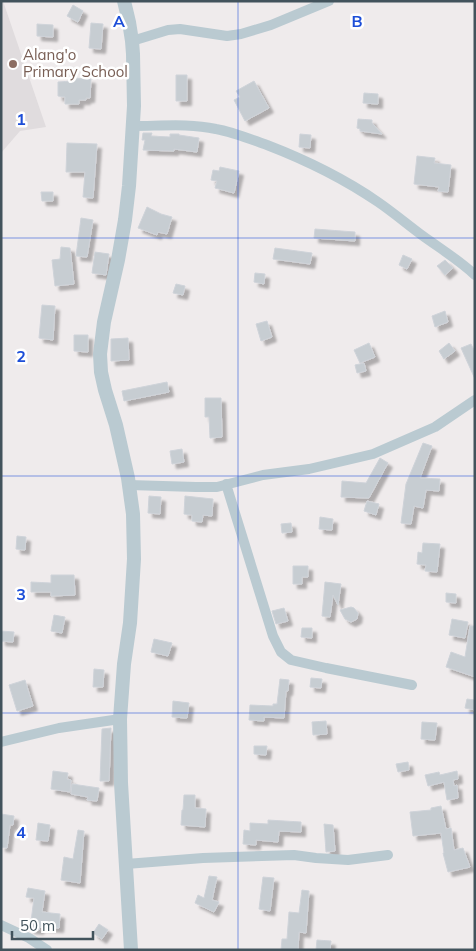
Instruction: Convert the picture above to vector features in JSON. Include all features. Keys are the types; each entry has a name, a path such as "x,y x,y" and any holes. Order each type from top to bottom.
{"street":[{"path":"124,1 132,41 134,106 129,186 125,220 104,322 100,354 101,372 116,425 129,485 133,514 134,559 130,623 124,664 120,719 121,783 131,950"},
{"path":"132,41 168,30 180,29 227,36 241,34 271,25 329,1"},
{"path":"133,126 179,125 217,129 240,135 294,156 325,170 379,203 422,236 447,252 475,275"},
{"path":"129,485 217,487 263,475 309,470 374,454 435,427 475,400"},
{"path":"226,484 273,636 281,652 291,660 412,685"},
{"path":"1,742 59,728 120,719"},
{"path":"126,864 203,858 294,855 348,860 388,854"},
{"path":"1,925 29,938 46,950"}],"shaded area":[{"name":"Alang'o Primary School","path":"1,1 3,1 46,127 20,131 1,153"}],"building":[{"path":"73,5 83,11 78,22 67,16"},
{"path":"91,23 103,24 101,49 89,48"},
{"path":"37,24 53,25 53,37 37,36"},
{"path":"176,75 187,75 187,101 176,101"},
{"path":"72,78 91,79 90,98 79,100 79,104 65,104 65,97 58,96 58,82 72,81"},
{"path":"254,81 269,108 245,121 234,100 240,97 236,91"},
{"path":"364,93 378,94 378,104 363,103"},
{"path":"358,119 372,120 372,123 382,134 360,131 357,128"},
{"path":"143,133 152,133 151,136 170,137 170,134 179,134 199,138 197,152 174,149 174,151 143,150 145,140 142,140"},
{"path":"300,134 311,135 310,148 299,147"},
{"path":"67,143 97,144 93,198 83,197 85,172 66,172"},
{"path":"417,156 435,158 434,163 451,165 448,192 438,191 439,187 414,184"},
{"path":"220,167 239,171 234,193 215,188 217,181 211,180 213,170 219,171"},
{"path":"41,192 53,192 53,201 42,201"},
{"path":"147,207 172,217 167,234 158,232 157,235 138,228"},
{"path":"81,218 93,220 87,257 76,256"},
{"path":"315,229 355,232 355,241 314,238"},
{"path":"61,247 70,248 74,284 55,286 52,260 60,259"},
{"path":"275,248 312,253 310,264 273,259"},
{"path":"95,252 109,254 106,275 92,273"},
{"path":"403,255 412,259 407,269 399,265"},
{"path":"445,260 453,268 445,275 437,266"},
{"path":"255,273 265,274 264,284 254,282"},
{"path":"176,284 185,286 183,295 173,293"},
{"path":"42,305 55,306 53,340 39,338"},
{"path":"445,311 448,322 435,327 432,316"},
{"path":"267,321 272,337 261,341 256,324"},
{"path":"74,335 88,335 88,352 74,351"},
{"path":"128,338 129,360 111,361 111,339"},
{"path":"369,343 375,357 360,363 354,350"},
{"path":"449,343 455,351 444,359 439,351"},
{"path":"471,344 475,352 475,379 461,348"},
{"path":"364,363 366,371 357,373 355,365"},
{"path":"167,382 169,392 124,401 122,391"},
{"path":"205,398 221,398 222,437 210,438 209,417 205,417"},
{"path":"423,443 432,446 420,478 440,479 439,491 426,490 423,508 414,506 411,524 401,523 406,484"},
{"path":"182,449 184,462 172,464 170,451"},
{"path":"380,458 388,463 369,498 341,497 342,481 366,483"},
{"path":"149,496 161,497 160,514 148,513"},
{"path":"185,496 213,499 212,516 203,515 202,522 192,521 192,515 184,514"},
{"path":"367,501 379,504 376,515 364,511"},
{"path":"320,517 333,519 332,530 319,529"},
{"path":"291,523 292,532 282,533 281,524"},
{"path":"17,536 26,537 25,550 16,549"},
{"path":"423,543 440,544 437,572 425,571 426,565 417,564 418,552 422,553"},
{"path":"293,566 308,566 308,577 302,577 302,584 293,584"},
{"path":"51,575 74,575 75,595 51,596 51,592 31,592 31,582 51,583"},
{"path":"325,582 341,584 338,605 333,595 330,617 322,616"},
{"path":"446,593 456,594 456,603 446,602"},
{"path":"351,607 358,613 357,619 351,622 345,619 340,610"},
{"path":"284,608 288,621 276,624 272,611"},
{"path":"54,615 65,617 62,633 51,631"},
{"path":"452,619 468,622 465,638 449,635"},
{"path":"470,626 475,626 475,677 446,667 451,652 465,657"},
{"path":"302,628 312,628 312,638 301,637"},
{"path":"1,631 14,632 13,642 1,641"},
{"path":"154,639 172,643 168,656 151,652"},
{"path":"94,669 104,670 103,687 93,687"},
{"path":"311,678 322,679 321,688 310,687"},
{"path":"280,679 289,680 288,691 286,691 284,718 264,717 264,721 249,720 250,705 273,706 273,704 277,704"},
{"path":"25,680 33,706 17,711 9,685"},
{"path":"467,699 475,700 475,710 465,708"},
{"path":"173,701 189,703 187,718 172,717"},
{"path":"326,721 327,734 313,735 312,722"},
{"path":"422,722 437,723 435,740 421,739"},
{"path":"111,728 109,781 100,781 102,729"},
{"path":"254,746 267,746 266,755 254,754"},
{"path":"408,762 409,770 398,772 396,764"},
{"path":"53,771 68,773 67,779 71,780 70,792 51,789"},
{"path":"457,771 458,779 453,780 454,786 457,785 458,798 447,800 444,782 428,786 425,775 439,772 440,775"},
{"path":"72,784 99,788 97,801 87,800 88,797 71,794"},
{"path":"184,795 195,795 195,808 206,809 205,827 181,825"},
{"path":"441,806 446,829 451,828 454,850 463,848 470,867 448,872 443,853 441,833 413,836 410,812 431,810 431,808"},
{"path":"1,814 14,816 13,825 10,825 7,848 1,847"},
{"path":"268,820 301,822 301,832 279,831 278,842 256,840 256,845 243,844 244,830 250,831 250,823 268,824"},
{"path":"38,823 50,825 48,841 36,840"},
{"path":"324,824 333,825 335,851 326,852"},
{"path":"78,830 84,831 80,883 61,880 64,857 73,859"},
{"path":"209,876 217,877 212,900 219,902 214,912 195,903 198,895 204,898"},
{"path":"263,877 274,878 270,911 259,909"},
{"path":"28,888 45,891 42,912 60,914 59,928 40,927 39,930 30,929 34,898 26,897"},
{"path":"302,890 309,891 306,933 299,932 298,950 281,950 282,939 287,939 289,912 299,913"},
{"path":"99,924 108,930 102,939 93,933"},
{"path":"317,940 331,941 330,950 316,950"}],"place":[{"name":"Alang'o Primary School","path":"13,64"}]}
